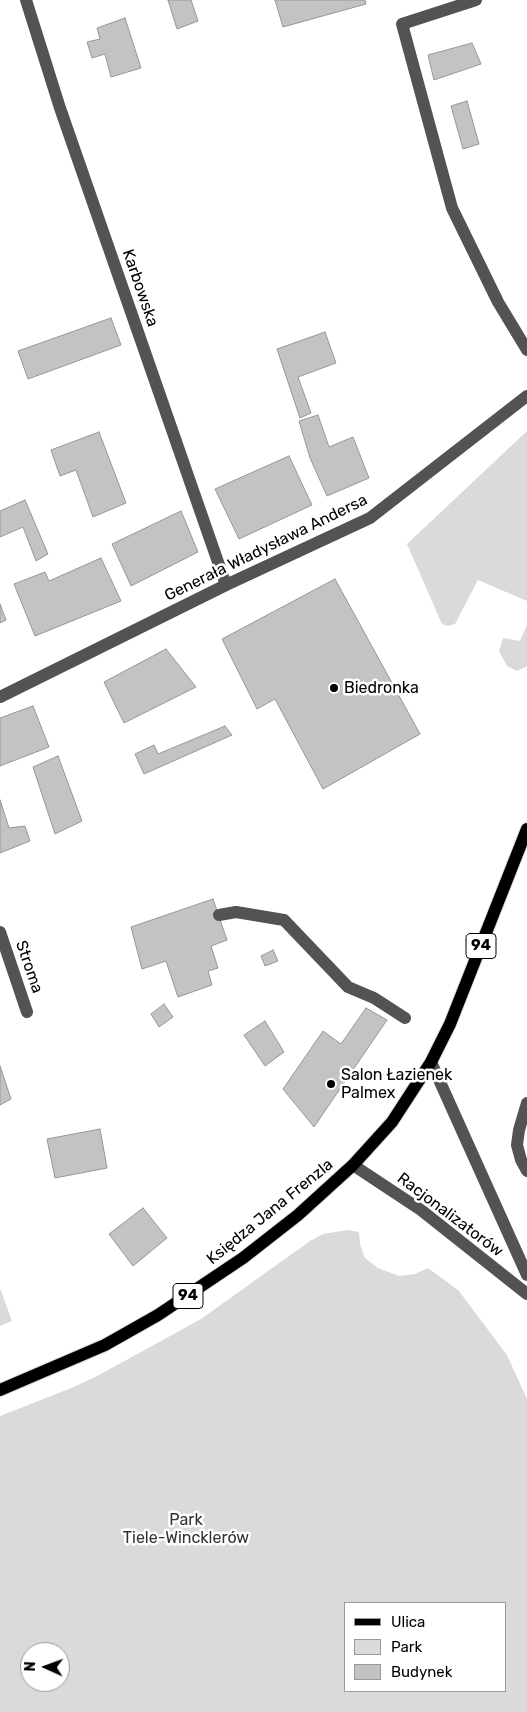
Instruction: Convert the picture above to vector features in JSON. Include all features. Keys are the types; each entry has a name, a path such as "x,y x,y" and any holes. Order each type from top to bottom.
{"main road":[{"name":"Księdza Jana Frenzla","path":"0,1390 105,1345 158,1316 243,1258 298,1215 352,1166 392,1122 431,1062 450,1024 527,828"}],"street":[{"name":"Karbowska","path":"26,0 60,108 226,585"},
{"path":"476,0 402,24 452,208 498,302 527,350"},
{"name":"Generała Władysława Andersa","path":"0,697 226,585 370,518 527,396"},
{"path":"219,915 236,912 284,920 348,988 374,998 405,1018"},
{"name":"Stroma","path":"0,932 27,1012"},
{"name":"Racjonalizatorów","path":"431,1062 527,1275"},
{"path":"527,1103 519,1130 517,1145 521,1160 527,1171"},
{"name":"Racjonalizatorów","path":"352,1166 421,1210 527,1294"}],"green space":[{"path":"527,431 527,601 478,580 455,624 444,625 407,544"},
{"path":"527,625 527,666 517,671 507,666 499,651 503,638 520,641"},
{"name":"Park Tiele-Wincklerów","path":"347,1230 359,1232 360,1244 365,1258 378,1268 399,1276 415,1274 428,1268 459,1291 507,1355 527,1399 527,1712 0,1712 0,1416 74,1387 99,1375 201,1319 310,1241 323,1234"},
{"path":"0,1288 12,1321 0,1326"}],"building":[{"path":"168,0 191,0 198,21 177,29"},
{"path":"275,0 365,0 366,4 283,27"},
{"path":"125,18 141,68 111,77 105,54 92,58 87,42 100,39 97,28"},
{"path":"472,43 481,64 434,80 428,55"},
{"path":"467,101 479,144 463,149 451,106"},
{"path":"111,318 121,345 28,379 18,351"},
{"path":"325,332 336,363 298,377 311,413 300,418 277,349"},
{"path":"318,415 329,447 353,437 369,478 327,496 310,458 299,421"},
{"path":"99,432 126,503 93,517 76,470 60,476 51,450"},
{"path":"289,456 312,505 239,539 215,489"},
{"path":"25,500 48,554 36,561 23,527 0,537 0,511"},
{"path":"181,511 198,552 131,586 112,544"},
{"path":"101,558 121,601 35,636 14,584 45,572 49,581"},
{"path":"335,579 420,734 323,789 275,699 257,709 222,639"},
{"path":"0,604 6,620 0,623"},
{"path":"166,649 196,687 124,723 104,682"},
{"path":"33,706 49,747 0,766 0,718"},
{"path":"225,726 232,735 144,774 135,754 154,745 158,754"},
{"path":"58,756 82,821 55,834 33,767"},
{"path":"0,800 9,828 25,826 30,841 0,853"},
{"path":"213,899 227,940 211,946 218,968 208,971 212,985 178,997 166,961 142,969 131,927"},
{"path":"273,950 278,961 265,966 261,956"},
{"path":"164,1004 173,1017 159,1027 151,1014"},
{"path":"366,1008 387,1020 314,1127 283,1089 323,1031 341,1044"},
{"path":"265,1021 284,1052 265,1066 244,1035"},
{"path":"0,1066 11,1099 0,1105"},
{"path":"100,1129 107,1168 55,1178 47,1139"},
{"path":"143,1208 167,1238 133,1266 109,1234"}],"place":[{"name":"Biedronka","path":"334,688"},
{"name":"Salon Łazienek Palmex","path":"331,1084"}]}
